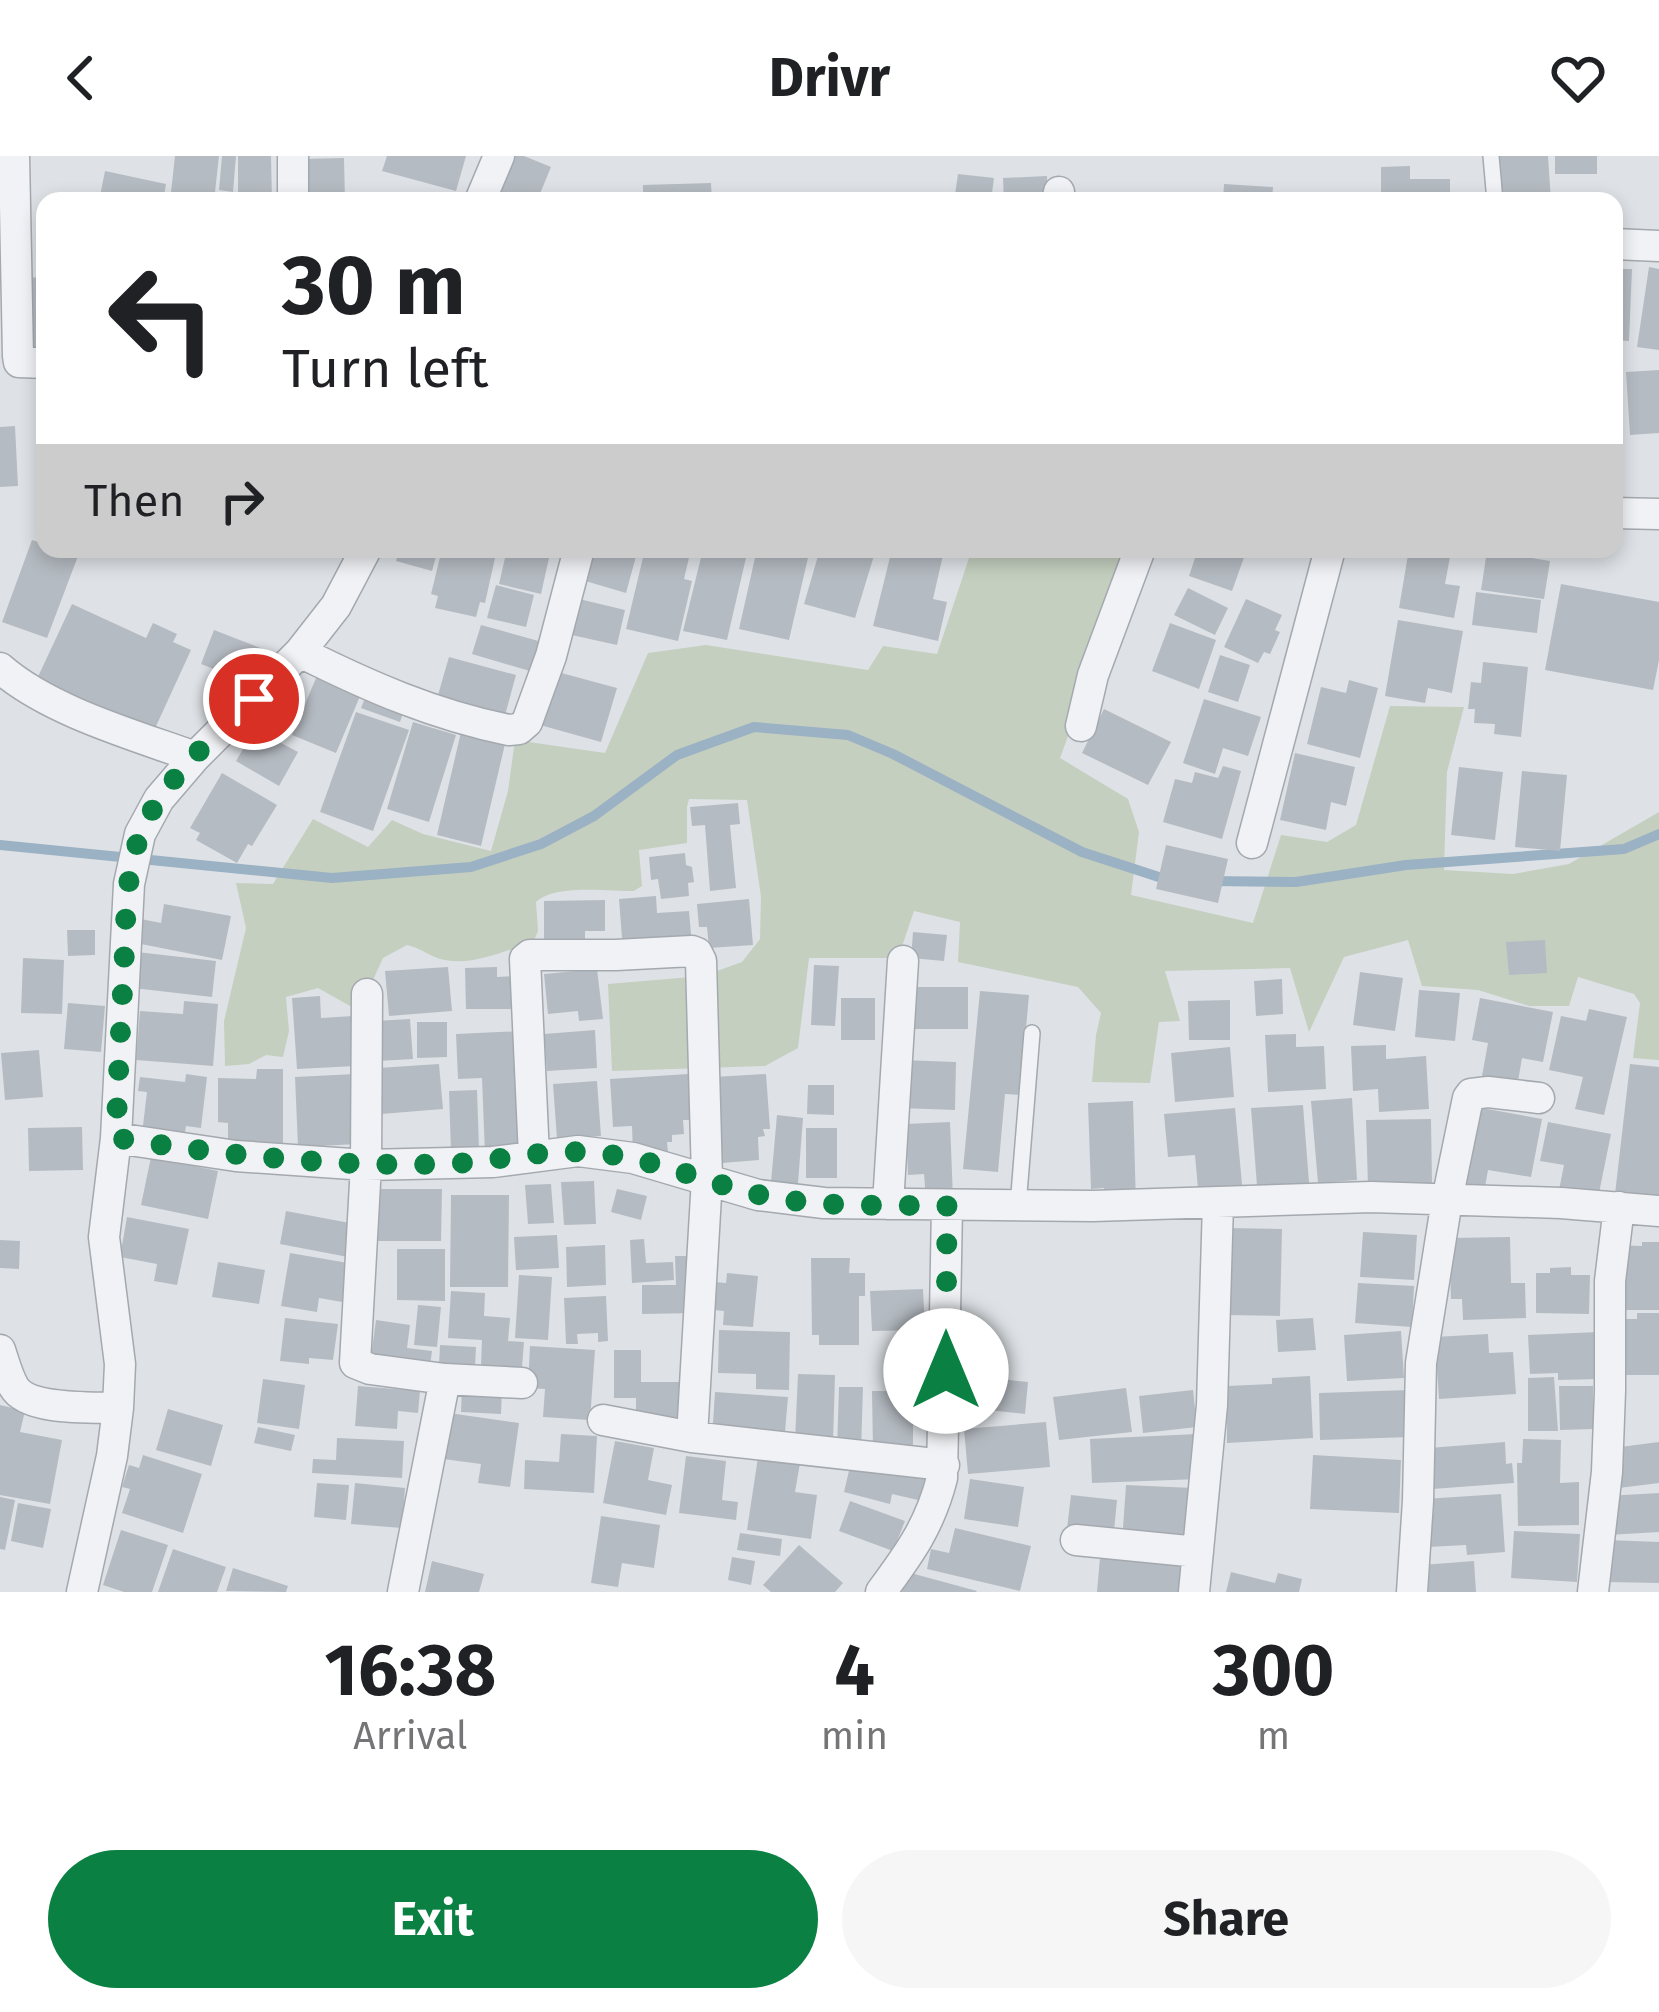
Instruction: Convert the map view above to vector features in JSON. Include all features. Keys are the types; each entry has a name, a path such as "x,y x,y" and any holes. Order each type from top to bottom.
{"street":[{"path":"14,156 18,356 20,362 36,363"},
{"path":"293,156 293,192"},
{"path":"484,192 499,156"},
{"path":"1623,244 1659,246"},
{"path":"1623,514 1659,514"},
{"path":"82,1592 118,1408 120,1364 104,1237 116,1138 129,884 140,834 159,799 195,757 300,652 337,606 362,558"},
{"path":"300,652 372,688 445,716 519,729 527,722 551,656 577,558"},
{"path":"1081,726 1136,558"},
{"path":"1252,843 1328,558"},
{"path":"0,668 45,698 195,757"},
{"path":"534,1156 525,959 530,955 697,953 701,961 707,1178 692,1437"},
{"path":"888,1204 903,961"},
{"path":"368,994 366,1165 355,1363 445,1379 522,1383"},
{"path":"1412,1592 1421,1363 1468,1098 1487,1092 1539,1098"},
{"path":"116,1138 236,1156 366,1165 442,1164 578,1151 633,1158 758,1195 824,1203 1018,1206 1371,1197 1659,1211"},
{"path":"1194,1592 1212,1405 1218,1203"},
{"path":"880,1592 920,1539 944,1465 947,1206"},
{"path":"1593,1592 1607,1472 1610,1281 1619,1207"},
{"path":"0,1350 14,1388 23,1397 39,1403 118,1408"},
{"path":"403,1592 445,1379"},
{"path":"603,1420 692,1437 944,1465"},
{"path":"1076,1540 1198,1552"}],"lane":[{"path":"1491,156 1494,192"},
{"path":"1018,1206 1032,1033"}],"green space":[{"path":"969,558 1134,558 1060,758 1128,799 1139,832 1131,895 1253,923 1281,835 1327,842 1356,825 1390,706 1464,707 1447,772 1444,870 1513,874 1569,864 1659,812 1659,1060 1633,1058 1640,1003 1634,994 1578,977 1569,1006 1529,1006 1478,990 1422,986 1408,940 1344,957 1309,1032 1290,968 1165,971 1180,1021 1159,1022 1150,1083 1092,1082 1101,1013 1078,987 958,962 960,922 914,911 898,958 809,958 798,1048 765,1066 612,1071 608,984 703,976 742,962 760,939 761,897 747,800 689,799 687,843 639,850 642,886 634,891 582,890 544,896 536,902 538,931 533,943 478,959 445,960 407,945 383,958 368,991 350,1006 318,988 286,997 289,1031 283,1057 266,1055 249,1064 225,1066 224,1021 246,928 236,883 273,884 313,819 368,847 392,820 423,834 491,851 508,791 515,740 605,753 648,653 706,645 868,670 883,646 937,654"}],"building":[{"path":"175,156 219,156 215,192 171,192"},
{"path":"222,156 236,156 233,192 219,190"},
{"path":"238,156 271,156 272,192 238,192"},
{"path":"387,156 466,156 456,191 382,171"},
{"path":"508,156 524,156 551,167 541,192 493,192"},
{"path":"1498,156 1548,156 1550,192 1501,192"},
{"path":"1555,156 1597,156 1597,174 1555,174"},
{"path":"344,158 345,192 300,192 299,159"},
{"path":"1410,166 1410,179 1450,179 1450,192 1381,192 1381,167"},
{"path":"105,171 166,184 165,192 101,192"},
{"path":"958,174 994,178 992,192 955,192"},
{"path":"1047,176 1048,192 1004,192 1003,178"},
{"path":"711,183 712,192 643,192 643,185"},
{"path":"1224,184 1273,187 1273,192 1224,192"},
{"path":"1649,267 1659,269 1659,350 1637,347"},
{"path":"1623,269 1632,269 1629,341 1623,341"},
{"path":"36,277 36,350 27,350 24,278"},
{"path":"1659,370 1659,433 1630,435 1626,372"},
{"path":"15,426 18,486 0,487 0,427"},
{"path":"32,540 36,541 36,558 77,558 47,638 2,622"},
{"path":"397,558 436,558 432,571"},
{"path":"440,558 495,558 485,603 480,602 476,617 435,608 438,596 431,594"},
{"path":"505,558 549,558 541,594 499,584"},
{"path":"588,558 636,558 626,593 582,580"},
{"path":"643,558 689,558 684,579 692,581 678,641 626,629"},
{"path":"701,558 746,558 727,640 683,631"},
{"path":"755,558 808,558 789,640 739,629"},
{"path":"817,558 873,558 855,618 804,604"},
{"path":"890,558 942,558 933,599 947,602 938,641 873,626"},
{"path":"1195,558 1244,558 1232,591 1189,576"},
{"path":"1407,558 1450,558 1445,584 1460,586 1454,618 1399,608"},
{"path":"1486,558 1550,561 1544,599 1481,590"},
{"path":"1561,584 1659,602 1659,660 1653,690 1545,670"},
{"path":"496,585 534,595 526,627 487,618"},
{"path":"1188,588 1228,608 1215,635 1174,615"},
{"path":"1476,592 1541,600 1537,633 1472,625"},
{"path":"575,598 625,610 617,645 567,634"},
{"path":"1246,599 1282,615 1270,654 1264,652 1258,663 1224,647"},
{"path":"72,604 146,638 153,623 177,634 173,642 191,650 152,735 36,681"},
{"path":"1398,620 1463,631 1452,693 1428,688 1425,703 1385,696"},
{"path":"1170,623 1216,640 1199,689 1152,671"},
{"path":"481,625 542,642 533,672 472,654"},
{"path":"214,630 273,653 260,687 201,664"},
{"path":"1220,655 1250,665 1238,702 1208,692"},
{"path":"449,657 516,675 504,719 436,702"},
{"path":"1483,662 1528,667 1521,737 1494,734 1495,724 1474,723 1475,709 1468,709 1471,682 1481,683"},
{"path":"319,671 363,689 336,753 292,735"},
{"path":"554,671 617,688 601,742 540,725"},
{"path":"1349,680 1378,688 1360,758 1307,744 1321,687 1346,693"},
{"path":"367,693 405,707 400,722 361,708"},
{"path":"1204,699 1261,717 1248,756 1223,748 1215,774 1183,763"},
{"path":"1104,709 1171,742 1148,785 1082,753"},
{"path":"356,712 409,730 373,831 320,812"},
{"path":"413,722 456,735 429,822 387,809"},
{"path":"255,729 298,752 279,786 236,761"},
{"path":"461,732 505,744 481,846 437,835"},
{"path":"1295,753 1355,767 1346,806 1331,802 1326,830 1280,820"},
{"path":"1223,766 1241,771 1222,839 1163,822 1175,779 1192,783 1195,772 1218,778"},
{"path":"1459,767 1503,772 1495,840 1451,835"},
{"path":"1522,771 1567,775 1560,851 1515,847"},
{"path":"222,773 277,805 237,863 196,840 200,833 190,828"},
{"path":"738,803 740,824 730,825 736,888 710,891 705,825 692,826 690,807"},
{"path":"1166,845 1228,859 1218,903 1156,889"},
{"path":"685,853 694,882 688,883 689,896 661,899 658,879 651,880 649,857"},
{"path":"656,896 657,913 689,911 692,945 623,951 619,899"},
{"path":"749,899 753,945 709,948 707,927 699,927 697,904"},
{"path":"605,900 605,931 585,931 585,940 544,940 544,901"},
{"path":"164,904 231,916 222,960 136,943 141,919 161,923"},
{"path":"67,930 95,930 95,955 68,956"},
{"path":"913,932 947,935 944,961 911,958"},
{"path":"1545,940 1547,973 1509,975 1506,942"},
{"path":"137,952 216,961 212,997 133,988"},
{"path":"23,958 64,960 62,1014 21,1013"},
{"path":"814,965 839,966 835,1026 811,1025"},
{"path":"448,967 452,1011 389,1016 385,971"},
{"path":"497,967 497,977 517,976 511,1009 466,1009 465,968"},
{"path":"597,969 603,1019 579,1021 578,1011 548,1014 544,974"},
{"path":"1360,972 1403,978 1395,1031 1353,1025"},
{"path":"1282,979 1283,1014 1256,1016 1254,981"},
{"path":"910,987 968,987 968,1029 910,1029"},
{"path":"1419,990 1460,993 1455,1041 1415,1037"},
{"path":"980,991 1029,995 1020,1095 1005,1094 998,1172 963,1169"},
{"path":"320,996 321,1018 353,1016 356,1066 297,1069 292,998"},
{"path":"841,998 875,998 875,1040 841,1040"},
{"path":"1480,998 1553,1012 1543,1062 1522,1058 1516,1093 1480,1087 1488,1043 1472,1040"},
{"path":"1230,1000 1230,1040 1189,1040 1188,1001"},
{"path":"184,1001 218,1004 213,1066 136,1060 140,1011 183,1014"},
{"path":"68,1003 105,1006 101,1052 64,1049"},
{"path":"1589,1009 1627,1017 1604,1115 1575,1109 1583,1077 1549,1070 1561,1016 1586,1021"},
{"path":"410,1019 413,1059 378,1061 375,1021"},
{"path":"417,1022 447,1022 447,1057 417,1058"},
{"path":"595,1030 597,1068 547,1071 544,1034"},
{"path":"523,1031 528,1153 485,1155 482,1078 458,1079 456,1034"},
{"path":"1296,1034 1296,1047 1324,1046 1326,1089 1268,1092 1265,1035"},
{"path":"1386,1045 1386,1059 1426,1056 1429,1109 1379,1112 1378,1089 1353,1091 1351,1046"},
{"path":"1230,1047 1234,1097 1175,1102 1171,1053"},
{"path":"39,1050 43,1097 5,1100 1,1053"},
{"path":"902,1060 956,1062 955,1110 900,1108"},
{"path":"439,1064 443,1109 381,1114 378,1068"},
{"path":"1630,1064 1659,1067 1659,1199 1615,1194"},
{"path":"257,1069 283,1069 283,1154 261,1153 260,1141 228,1141 228,1123 218,1122 218,1078 256,1079"},
{"path":"186,1074 207,1077 201,1128 186,1126 184,1140 142,1134 147,1092 138,1091 140,1077 185,1082"},
{"path":"355,1074 358,1144 298,1147 295,1077"},
{"path":"688,1074 691,1120 683,1120 684,1134 672,1135 668,1152 633,1155 632,1126 613,1127 610,1079"},
{"path":"766,1074 770,1129 763,1129 765,1136 758,1137 759,1160 722,1163 714,1077"},
{"path":"597,1081 601,1136 557,1139 553,1084"},
{"path":"808,1085 834,1085 834,1115 807,1114"},
{"path":"477,1090 479,1150 451,1151 449,1091"},
{"path":"1352,1098 1357,1180 1318,1183 1311,1101"},
{"path":"1133,1101 1136,1204 1105,1205 1104,1188 1091,1189 1088,1103"},
{"path":"1303,1105 1310,1195 1258,1199 1251,1108"},
{"path":"1471,1106 1542,1119 1531,1177 1488,1170 1483,1198 1456,1193"},
{"path":"1235,1108 1243,1195 1199,1200 1195,1155 1168,1157 1164,1114"},
{"path":"777,1115 803,1118 797,1196 770,1193"},
{"path":"1431,1119 1432,1184 1368,1186 1366,1120"},
{"path":"950,1122 953,1198 926,1199 924,1174 908,1175 906,1124"},
{"path":"1548,1122 1611,1134 1598,1198 1559,1190 1564,1165 1540,1161"},
{"path":"82,1127 83,1170 29,1171 28,1128"},
{"path":"806,1128 837,1128 837,1178 806,1178"},
{"path":"151,1157 218,1171 208,1219 141,1205"},
{"path":"594,1181 596,1224 564,1225 561,1182"},
{"path":"551,1184 554,1223 528,1224 525,1185"},
{"path":"376,1189 442,1189 441,1241 376,1241"},
{"path":"617,1189 647,1196 641,1220 611,1212"},
{"path":"451,1195 509,1195 508,1287 450,1287"},
{"path":"286,1211 355,1224 348,1257 280,1244"},
{"path":"127,1217 189,1229 177,1285 154,1281 157,1264 120,1257"},
{"path":"1225,1228 1282,1229 1280,1316 1223,1315"},
{"path":"1363,1232 1417,1235 1414,1280 1360,1277"},
{"path":"557,1235 559,1268 516,1270 514,1237"},
{"path":"1510,1237 1511,1283 1525,1283 1526,1318 1463,1320 1462,1299 1451,1299 1449,1238"},
{"path":"644,1239 646,1263 673,1262 674,1280 632,1283 630,1240"},
{"path":"0,1240 20,1241 19,1269 0,1268"},
{"path":"1642,1242 1659,1242 1659,1310 1615,1310 1615,1245 1642,1246"},
{"path":"605,1245 606,1285 567,1287 566,1247"},
{"path":"397,1249 445,1249 445,1301 397,1300"},
{"path":"290,1253 348,1263 342,1302 319,1298 317,1312 281,1306"},
{"path":"675,1256 696,1256 696,1313 642,1314 642,1285 676,1285"},
{"path":"811,1258 850,1258 849,1273 865,1273 865,1296 859,1296 859,1345 819,1345 819,1335 812,1335"},
{"path":"218,1262 265,1270 259,1304 212,1297"},
{"path":"1571,1267 1571,1275 1590,1275 1589,1314 1536,1313 1536,1273"},
{"path":"727,1273 758,1276 753,1327 723,1325 724,1311 714,1310 715,1282 726,1283"},
{"path":"519,1275 552,1277 548,1340 515,1338"},
{"path":"1358,1283 1414,1286 1412,1327 1355,1323"},
{"path":"923,1289 925,1330 872,1331 870,1291"},
{"path":"451,1291 485,1293 484,1316 510,1318 508,1341 524,1342 522,1367 481,1365 482,1340 448,1338"},
{"path":"606,1296 608,1341 598,1342 598,1333 577,1334 578,1344 566,1344 564,1298"},
{"path":"418,1305 441,1307 437,1347 414,1345"},
{"path":"1637,1313 1659,1313 1659,1375 1610,1375 1610,1319 1637,1319"},
{"path":"285,1318 338,1324 333,1360 280,1361"},
{"path":"1313,1318 1316,1350 1278,1352 1276,1320"},
{"path":"376,1320 410,1325 407,1348 432,1351 429,1373 370,1365"},
{"path":"719,1330 790,1332 789,1390 756,1389 756,1374 718,1373"},
{"path":"1401,1331 1404,1378 1347,1381 1344,1335"},
{"path":"1599,1332 1601,1379 1558,1380 1558,1373 1530,1374 1528,1335"},
{"path":"1488,1334 1489,1353 1513,1352 1516,1394 1439,1399 1435,1337"},
{"path":"440,1345 476,1347 475,1367 439,1365"},
{"path":"530,1346 595,1350 590,1420 543,1417 545,1389 528,1388"},
{"path":"614,1350 641,1350 641,1382 691,1382 691,1412 677,1412 677,1424 636,1424 636,1398 614,1398"},
{"path":"798,1374 835,1375 833,1442 795,1441"},
{"path":"973,1376 1028,1382 1025,1414 970,1408"},
{"path":"1310,1376 1313,1438 1227,1443 1227,1386"},
{"path":"1554,1377 1558,1431 1528,1431 1528,1378"},
{"path":"263,1379 305,1385 299,1429 257,1423"},
{"path":"358,1386 420,1391 418,1413 398,1411 397,1429 355,1426"},
{"path":"1559,1386 1593,1386 1593,1429 1560,1430"},
{"path":"462,1387 502,1389 501,1414 461,1412"},
{"path":"839,1387 863,1387 861,1451 837,1450"},
{"path":"1126,1388 1132,1432 1059,1440 1053,1397"},
{"path":"1193,1390 1197,1427 1143,1433 1139,1396"},
{"path":"1410,1390 1411,1437 1320,1440 1319,1393"},
{"path":"872,1391 913,1391 913,1450 873,1451"},
{"path":"715,1392 788,1397 784,1443 712,1438"},
{"path":"0,1405 25,1411 20,1432 62,1440 50,1504 0,1495"},
{"path":"168,1409 223,1425 211,1466 156,1450"},
{"path":"449,1413 519,1423 510,1487 478,1483 481,1464 443,1459"},
{"path":"1046,1422 1050,1467 968,1474 964,1429"},
{"path":"258,1427 295,1435 291,1451 254,1443"},
{"path":"561,1434 597,1436 594,1493 524,1489 525,1460 559,1462"},
{"path":"1197,1434 1199,1479 1092,1483 1090,1439"},
{"path":"337,1438 404,1441 402,1478 312,1473 313,1459 336,1460"},
{"path":"1523,1439 1561,1440 1560,1483 1579,1482 1579,1525 1518,1526 1517,1463 1522,1463"},
{"path":"615,1441 654,1448 648,1480 672,1485 666,1515 603,1503"},
{"path":"1505,1442 1506,1464 1512,1463 1514,1483 1432,1489 1429,1448"},
{"path":"1659,1442 1659,1483 1611,1489 1608,1471 1623,1470 1620,1447"},
{"path":"143,1455 202,1474 183,1533 122,1513 130,1489 122,1487 129,1465 139,1468"},
{"path":"1313,1455 1401,1460 1399,1513 1310,1509"},
{"path":"686,1456 726,1461 722,1500 738,1502 736,1520 679,1513"},
{"path":"758,1457 800,1463 795,1492 817,1495 811,1539 747,1530"},
{"path":"852,1458 937,1479 931,1503 892,1494 890,1504 844,1492"},
{"path":"970,1479 1024,1487 1018,1527 964,1519"},
{"path":"317,1483 349,1485 346,1520 314,1517"},
{"path":"355,1483 405,1488 402,1528 351,1524"},
{"path":"1126,1485 1193,1488 1190,1545 1122,1542"},
{"path":"1659,1493 1659,1532 1608,1535 1606,1496"},
{"path":"1501,1494 1505,1552 1467,1555 1466,1545 1428,1547 1424,1499"},
{"path":"1071,1495 1117,1500 1113,1542 1066,1537"},
{"path":"0,1497 15,1500 5,1550 0,1549"},
{"path":"850,1501 905,1521 893,1551 839,1531"},
{"path":"18,1503 51,1509 43,1548 11,1541"},
{"path":"601,1516 660,1525 654,1568 622,1563 618,1587 591,1583"},
{"path":"955,1528 1031,1546 1020,1591 927,1569 931,1549 949,1553"},
{"path":"121,1530 168,1545 152,1592 124,1592 103,1585"},
{"path":"1514,1531 1580,1534 1577,1582 1511,1578"},
{"path":"740,1533 782,1539 780,1556 737,1550"},
{"path":"1607,1540 1659,1542 1659,1583 1607,1582"},
{"path":"799,1545 843,1583 835,1592 771,1592 763,1585"},
{"path":"1101,1546 1186,1552 1184,1592 1097,1592"},
{"path":"173,1549 226,1567 217,1592 158,1592"},
{"path":"732,1557 755,1561 751,1585 728,1580"},
{"path":"432,1561 484,1574 479,1592 425,1592"},
{"path":"1474,1561 1476,1592 1424,1592 1422,1565"},
{"path":"233,1568 288,1586 286,1592 226,1591"},
{"path":"907,1572 977,1591 902,1592"},
{"path":"1231,1572 1275,1583 1278,1573 1302,1579 1299,1592 1226,1592"}],"waterway":[{"path":"0,845 332,878 471,867 541,844 594,816 677,755 754,727 848,735 1082,852 1168,880"},
{"path":"1211,881 1296,882 1406,865 1624,849 1659,834"}],"route":[{"path":"254,699 159,799 140,834 129,884 116,1138 236,1156 366,1165 493,1162 578,1151 633,1158 758,1195 824,1203 947,1206 946,1371"}]}
